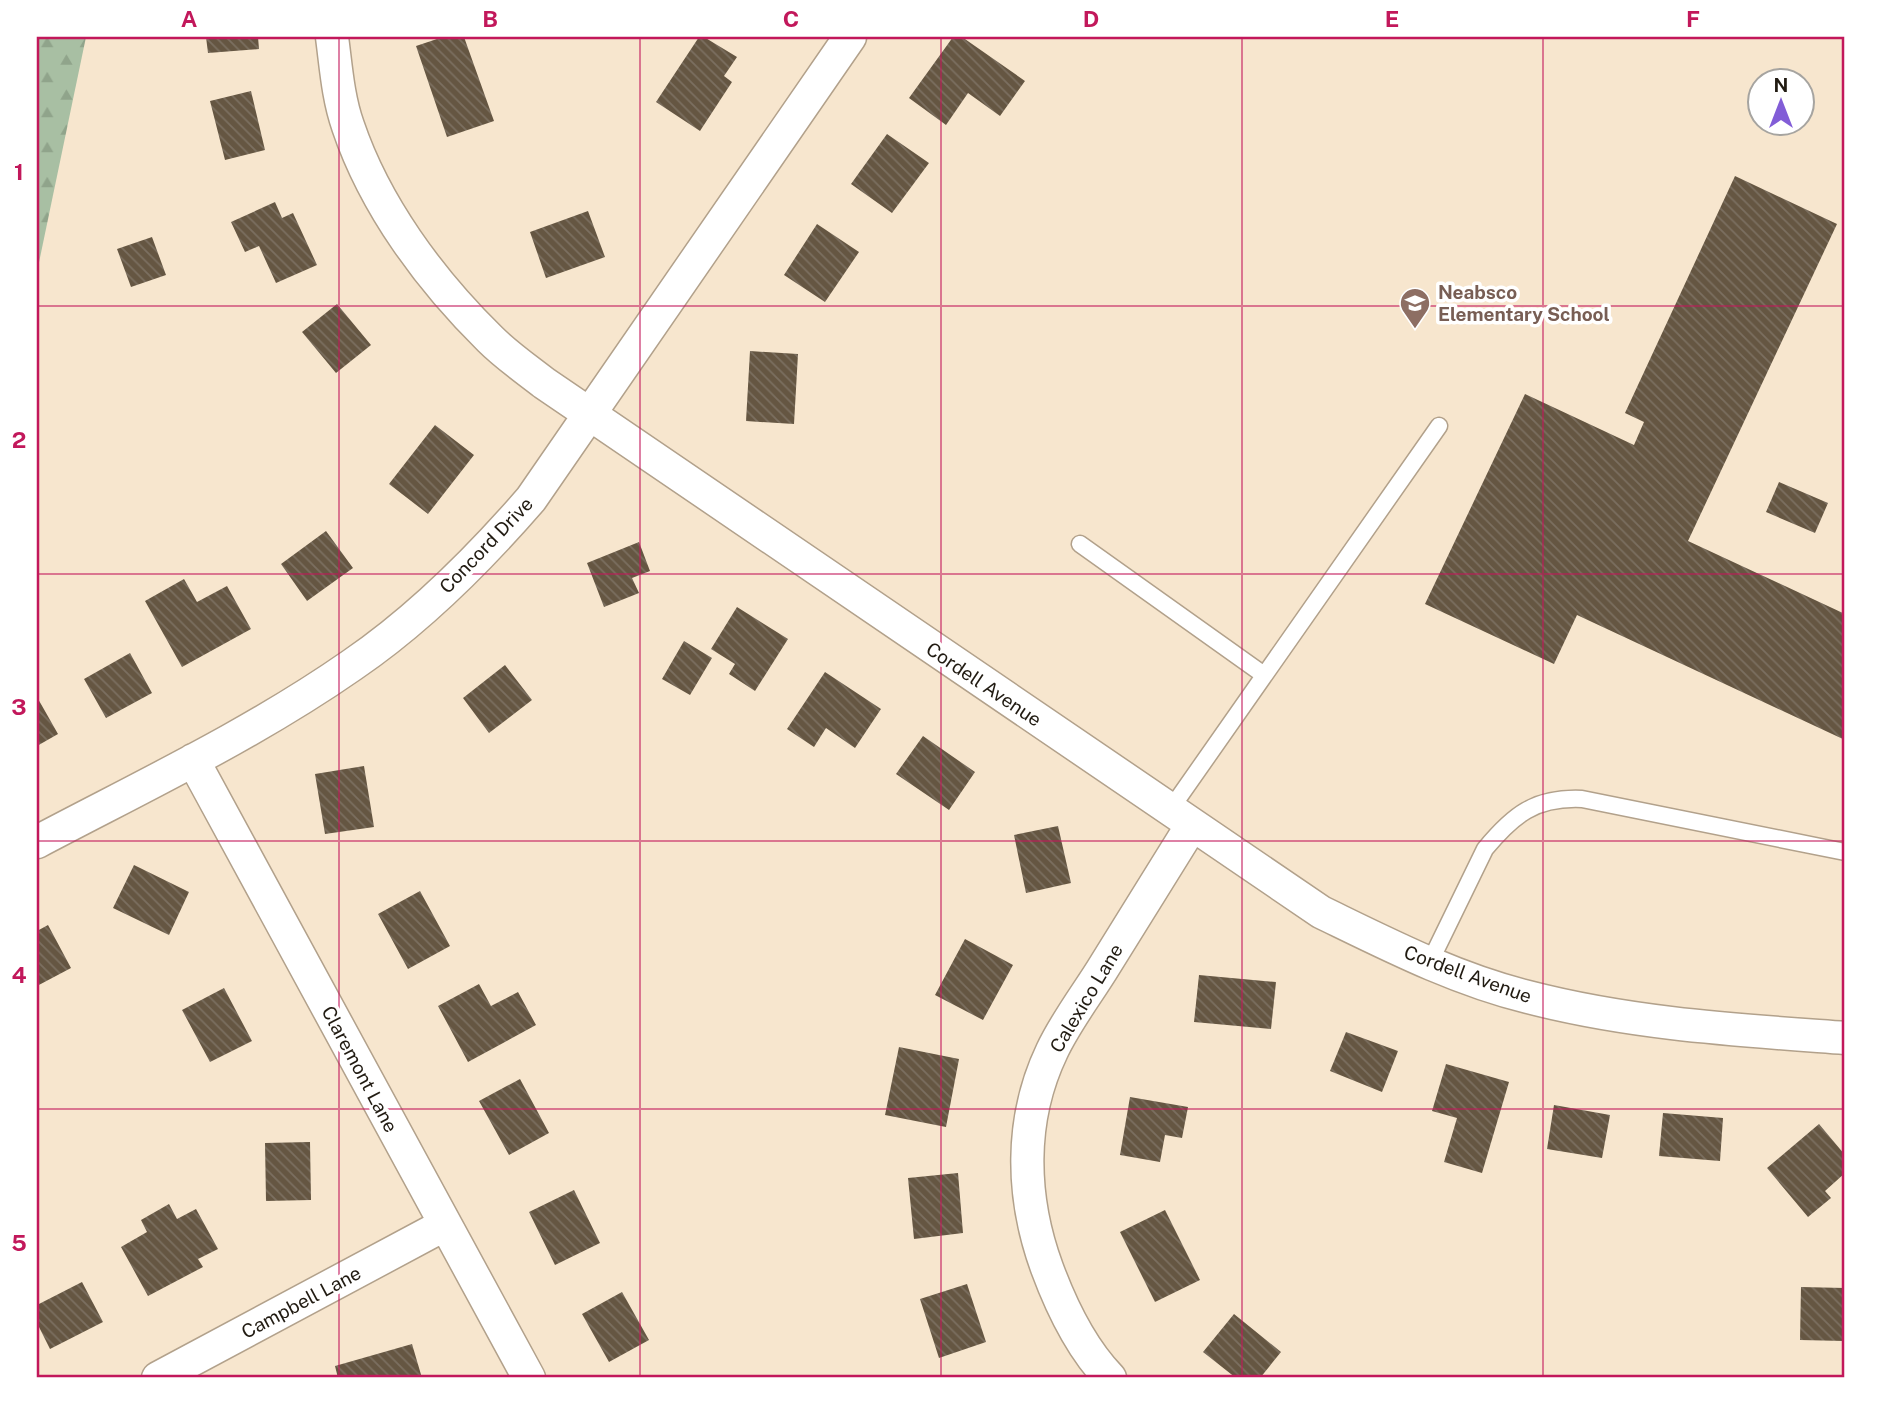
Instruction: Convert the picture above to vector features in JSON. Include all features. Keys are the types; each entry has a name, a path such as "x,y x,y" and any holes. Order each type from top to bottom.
{"street":[{"name":"Cordell Avenue","path":"332,37 339,88 348,126 369,176 403,236 444,290 491,340 544,383 590,415 1321,912 1429,964 1526,997 1612,1016 1681,1026 1845,1038"},
{"name":"Concord Drive","path":"37,842 193,760 317,688 355,664 462,574 531,499 850,37"},
{"name":"Claremont Lane","path":"193,760 529,1378"},
{"name":"Calexico Lane","path":"1110,1378 1083,1341 1056,1291 1036,1239 1026,1185 1027,1139 1036,1094 1052,1051 1181,818"},
{"name":"Campbell Lane","path":"158,1378 444,1225"}],"lane":[{"path":"1181,818 1264,675 1438,426"},
{"path":"1080,544 1264,675"},
{"path":"1429,964 1485,849 1521,812 1545,801 1582,799 1845,852"}],"green space":[{"path":"37,37 86,37 37,272"}],"building":[{"path":"206,37 258,37 259,49 208,53"},
{"path":"443,37 464,37 494,121 447,137 416,46"},
{"path":"699,37 704,37 737,57 724,76 732,82 700,131 656,102"},
{"path":"953,37 962,37 1025,81 1000,116 968,93 946,125 909,98"},
{"path":"251,91 265,150 225,160 210,101"},
{"path":"887,134 929,163 892,213 851,184"},
{"name":"Neabsco Elementary School","path":"1735,176 1837,224 1688,541 1845,614 1845,740 1577,615 1554,664 1425,604 1525,394 1634,445 1644,422 1625,413"},
{"path":"275,202 282,218 293,213 317,265 276,283 259,246 245,252 231,222"},
{"path":"588,211 605,257 546,278 530,232"},
{"path":"817,224 859,252 825,302 784,275"},
{"path":"152,237 166,275 131,287 117,249"},
{"path":"337,304 371,345 336,373 302,332"},
{"path":"750,351 798,354 794,424 746,421"},
{"path":"435,425 474,455 428,514 389,484"},
{"path":"1779,482 1828,503 1815,533 1766,512"},
{"path":"326,531 353,568 307,601 281,564"},
{"path":"639,542 650,571 632,578 639,593 604,607 587,563"},
{"path":"184,579 197,602 227,586 251,629 182,667 145,601"},
{"path":"737,607 788,639 755,691 729,674 735,664 711,649"},
{"path":"684,641 712,658 690,695 662,679"},
{"path":"130,653 152,693 106,718 84,679"},
{"path":"505,665 532,700 489,733 463,698"},
{"path":"825,672 881,709 855,748 826,728 814,747 787,729"},
{"path":"37,697 58,734 37,746"},
{"path":"923,736 975,772 949,810 896,774"},
{"path":"364,766 374,827 325,834 315,774"},
{"path":"1058,826 1071,883 1026,893 1014,835"},
{"path":"134,865 189,892 169,935 113,908"},
{"path":"420,891 450,946 408,969 378,914"},
{"path":"48,925 71,968 37,986 37,931"},
{"path":"965,939 1013,965 983,1020 935,995"},
{"path":"1199,975 1276,982 1271,1029 1194,1022"},
{"path":"479,984 491,1006 518,992 536,1025 468,1062 438,1006"},
{"path":"224,988 252,1041 210,1062 182,1010"},
{"path":"1346,1032 1398,1051 1382,1092 1330,1071"},
{"path":"899,1047 959,1059 946,1127 885,1115"},
{"path":"1446,1064 1509,1082 1482,1173 1444,1162 1457,1118 1432,1111"},
{"path":"520,1079 549,1133 509,1155 479,1101"},
{"path":"1130,1097 1188,1107 1182,1138 1165,1135 1160,1162 1120,1155"},
{"path":"1554,1105 1610,1115 1602,1158 1547,1149"},
{"path":"1663,1113 1723,1118 1720,1161 1659,1156"},
{"path":"1819,1124 1845,1155 1845,1173 1825,1191 1831,1198 1808,1217 1767,1168"},
{"path":"310,1142 311,1200 266,1201 265,1143"},
{"path":"958,1173 963,1233 914,1239 908,1178"},
{"path":"574,1190 600,1243 555,1265 529,1212"},
{"path":"169,1204 177,1219 196,1209 218,1249 198,1259 203,1267 148,1296 121,1247 147,1232 141,1220"},
{"path":"1165,1210 1200,1280 1155,1302 1120,1232"},
{"path":"82,1282 103,1322 50,1349 37,1323 37,1305"},
{"path":"967,1284 986,1342 939,1358 920,1299"},
{"path":"1801,1287 1845,1288 1844,1341 1800,1340"},
{"path":"622,1292 649,1340 609,1362 582,1314"},
{"path":"1234,1314 1281,1352 1260,1378 1236,1378 1203,1352"},
{"path":"412,1344 422,1378 338,1378 335,1366"}],"place":[{"name":"Neabsco Elementary School","path":"1415,330"}]}
